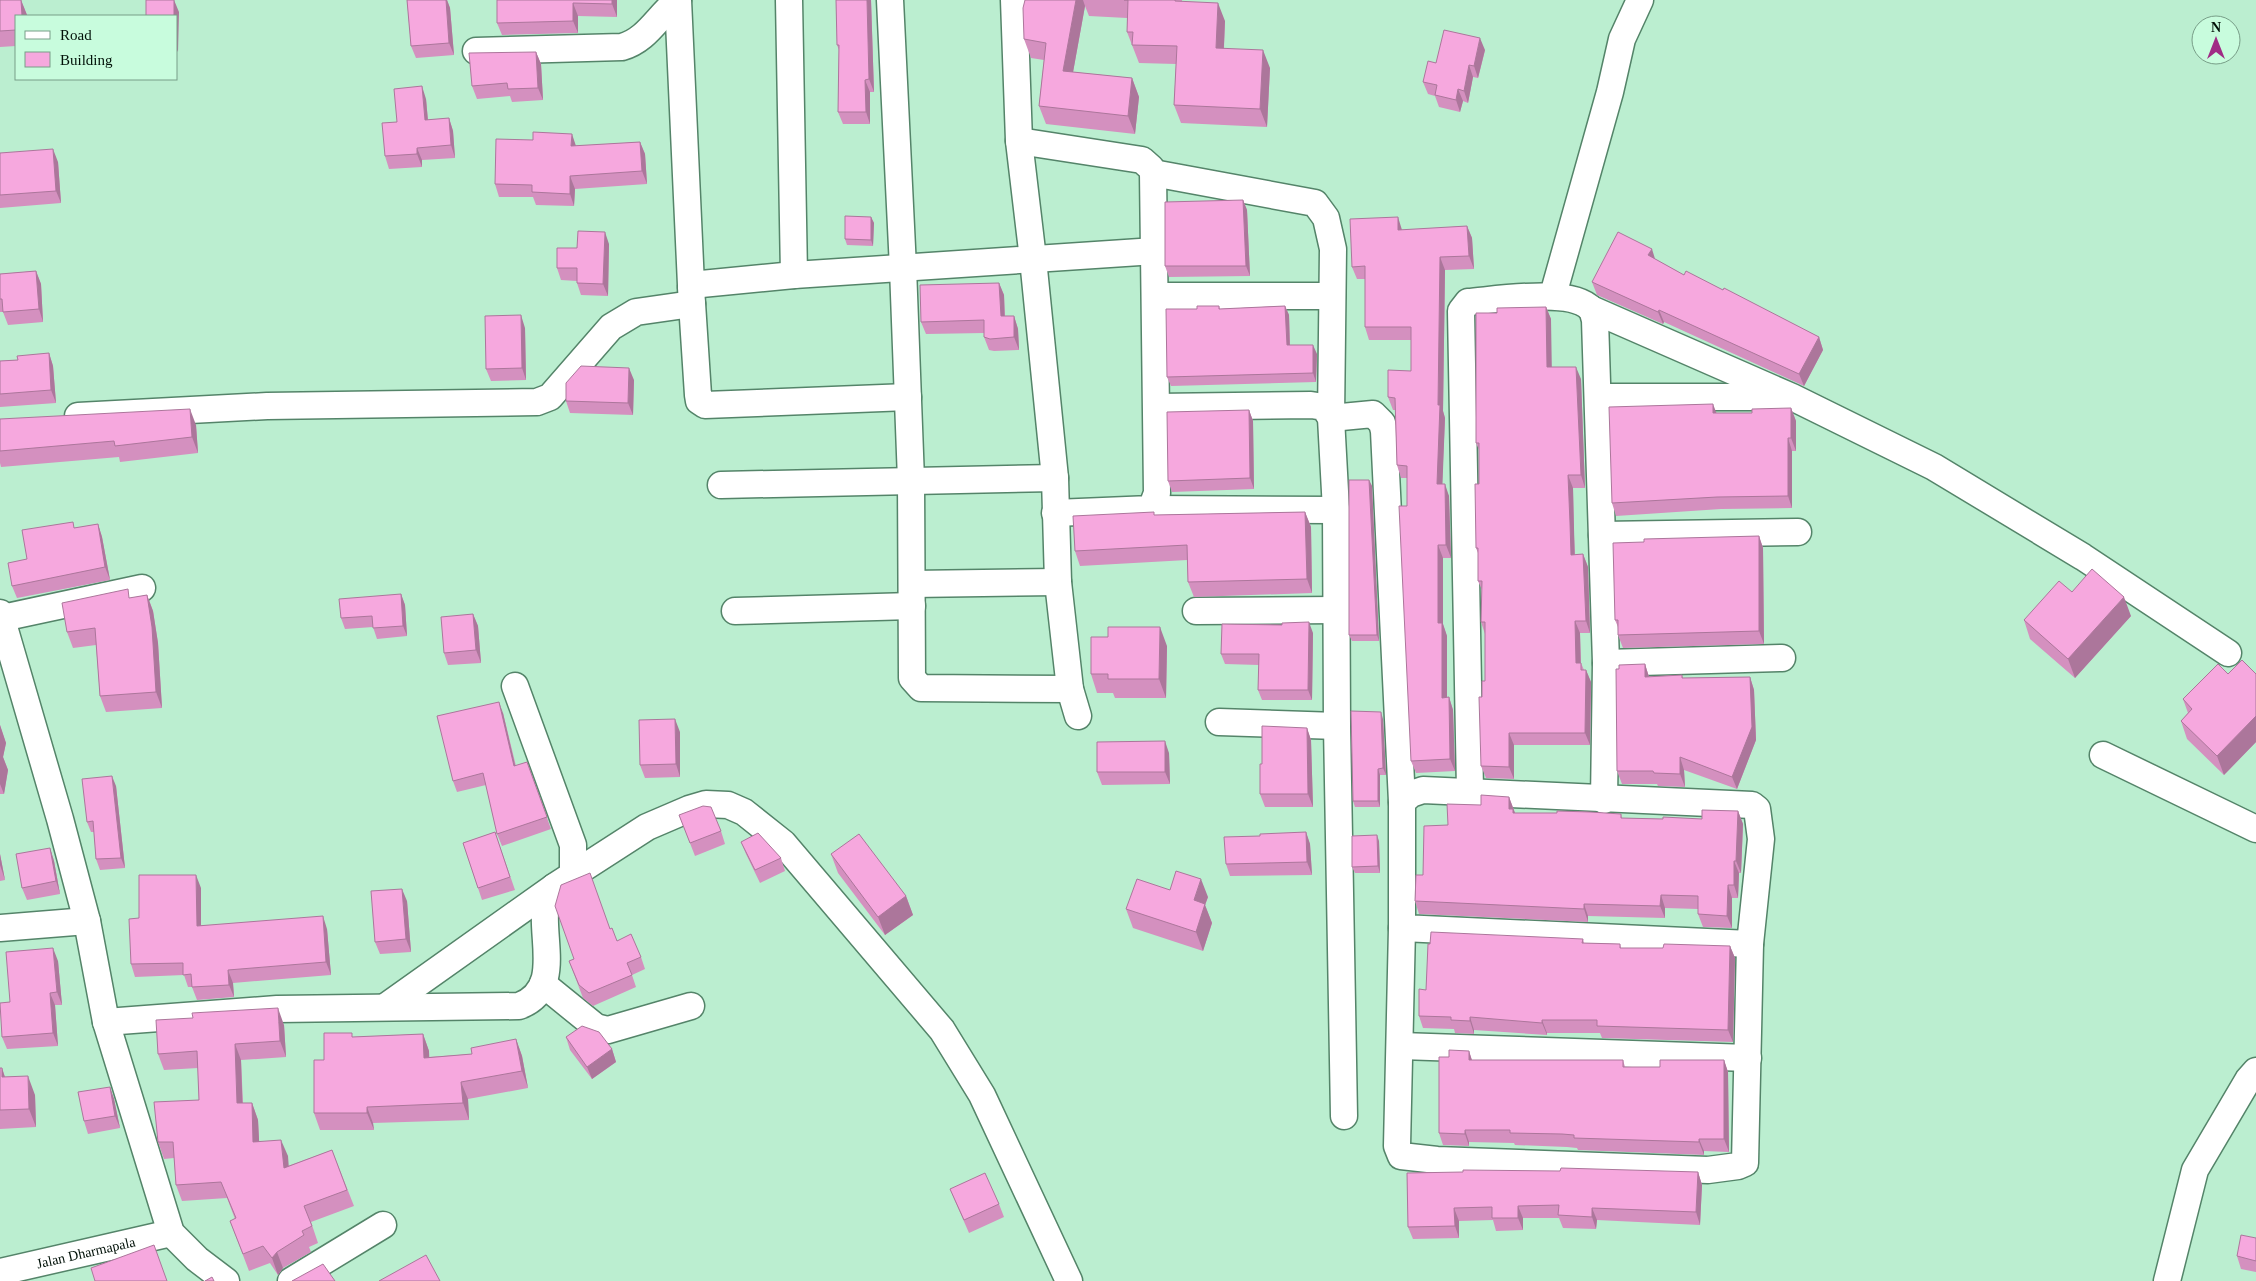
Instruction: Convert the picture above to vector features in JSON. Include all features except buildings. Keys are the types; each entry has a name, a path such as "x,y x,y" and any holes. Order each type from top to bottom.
{"street":[{"path":"476,51 622,47 641,39 663,12 678,0"},
{"path":"678,0 699,401 705,405 908,397"},
{"path":"789,0 794,275"},
{"path":"890,0 911,480 912,678 921,688 1070,689"},
{"path":"1014,0 1019,141 1055,478 1058,582 1070,689 1078,716"},
{"path":"1553,295 1610,92 1622,39 1640,0"},
{"path":"1019,141 1142,160 1151,168 1153,174 1155,251 1158,477 1157,494 1151,509"},
{"path":"1153,174 1315,204 1326,218 1331,233 1333,249 1330,418 1336,510 1337,726 1344,1116"},
{"path":"50,417 267,406 536,402 550,397 611,327 636,312 692,294 794,275 1155,251"},
{"path":"1470,791 1461,311 1468,302 1553,295 1580,302 1591,309 1792,397 1934,467 2082,557 2228,653"},
{"path":"1156,296 1332,296"},
{"path":"1591,309 1596,320 1597,336 1606,663 1604,800"},
{"path":"1598,398 1792,397"},
{"path":"1157,407 1311,405 1324,407 1330,418"},
{"path":"1330,418 1373,414 1382,423 1384,431 1402,802 1401,1046 1396,1139 1401,1156 1436,1160 1708,1170 1738,1166 1746,1162 1750,944 1761,838 1757,809 1752,804 1741,803 1604,800 1470,791 1423,790 1411,794 1402,802"},
{"path":"721,485 1055,478"},
{"path":"1055,513 1151,509 1336,510"},
{"path":"1602,535 1798,532"},
{"path":"736,611 1058,582"},
{"path":"142,588 1,615 87,921 106,1022 171,1233 197,1258 226,1281"},
{"path":"1196,611 1337,610"},
{"path":"1606,663 1782,658"},
{"path":"106,1022 276,1009 519,1006 528,1003 537,995 548,970 546,911 548,899 564,881 573,845 515,686"},
{"path":"1219,722 1337,726"},
{"path":"2103,755 2256,829"},
{"path":"385,1007 564,881 647,827 689,808 706,804 728,805 744,812 783,843 942,1030 982,1095 1068,1281"},
{"path":"0,928 87,921"},
{"path":"1402,928 1750,944"},
{"path":"543,984 596,1027 608,1030 691,1006"},
{"path":"1401,1046 1748,1058"},
{"path":"2167,1281 2195,1170 2248,1080 2256,1071"},
{"path":"290,1281 383,1225"},
{"name":"Jalan Dharmapala","path":"0,1272 171,1233"}]}
